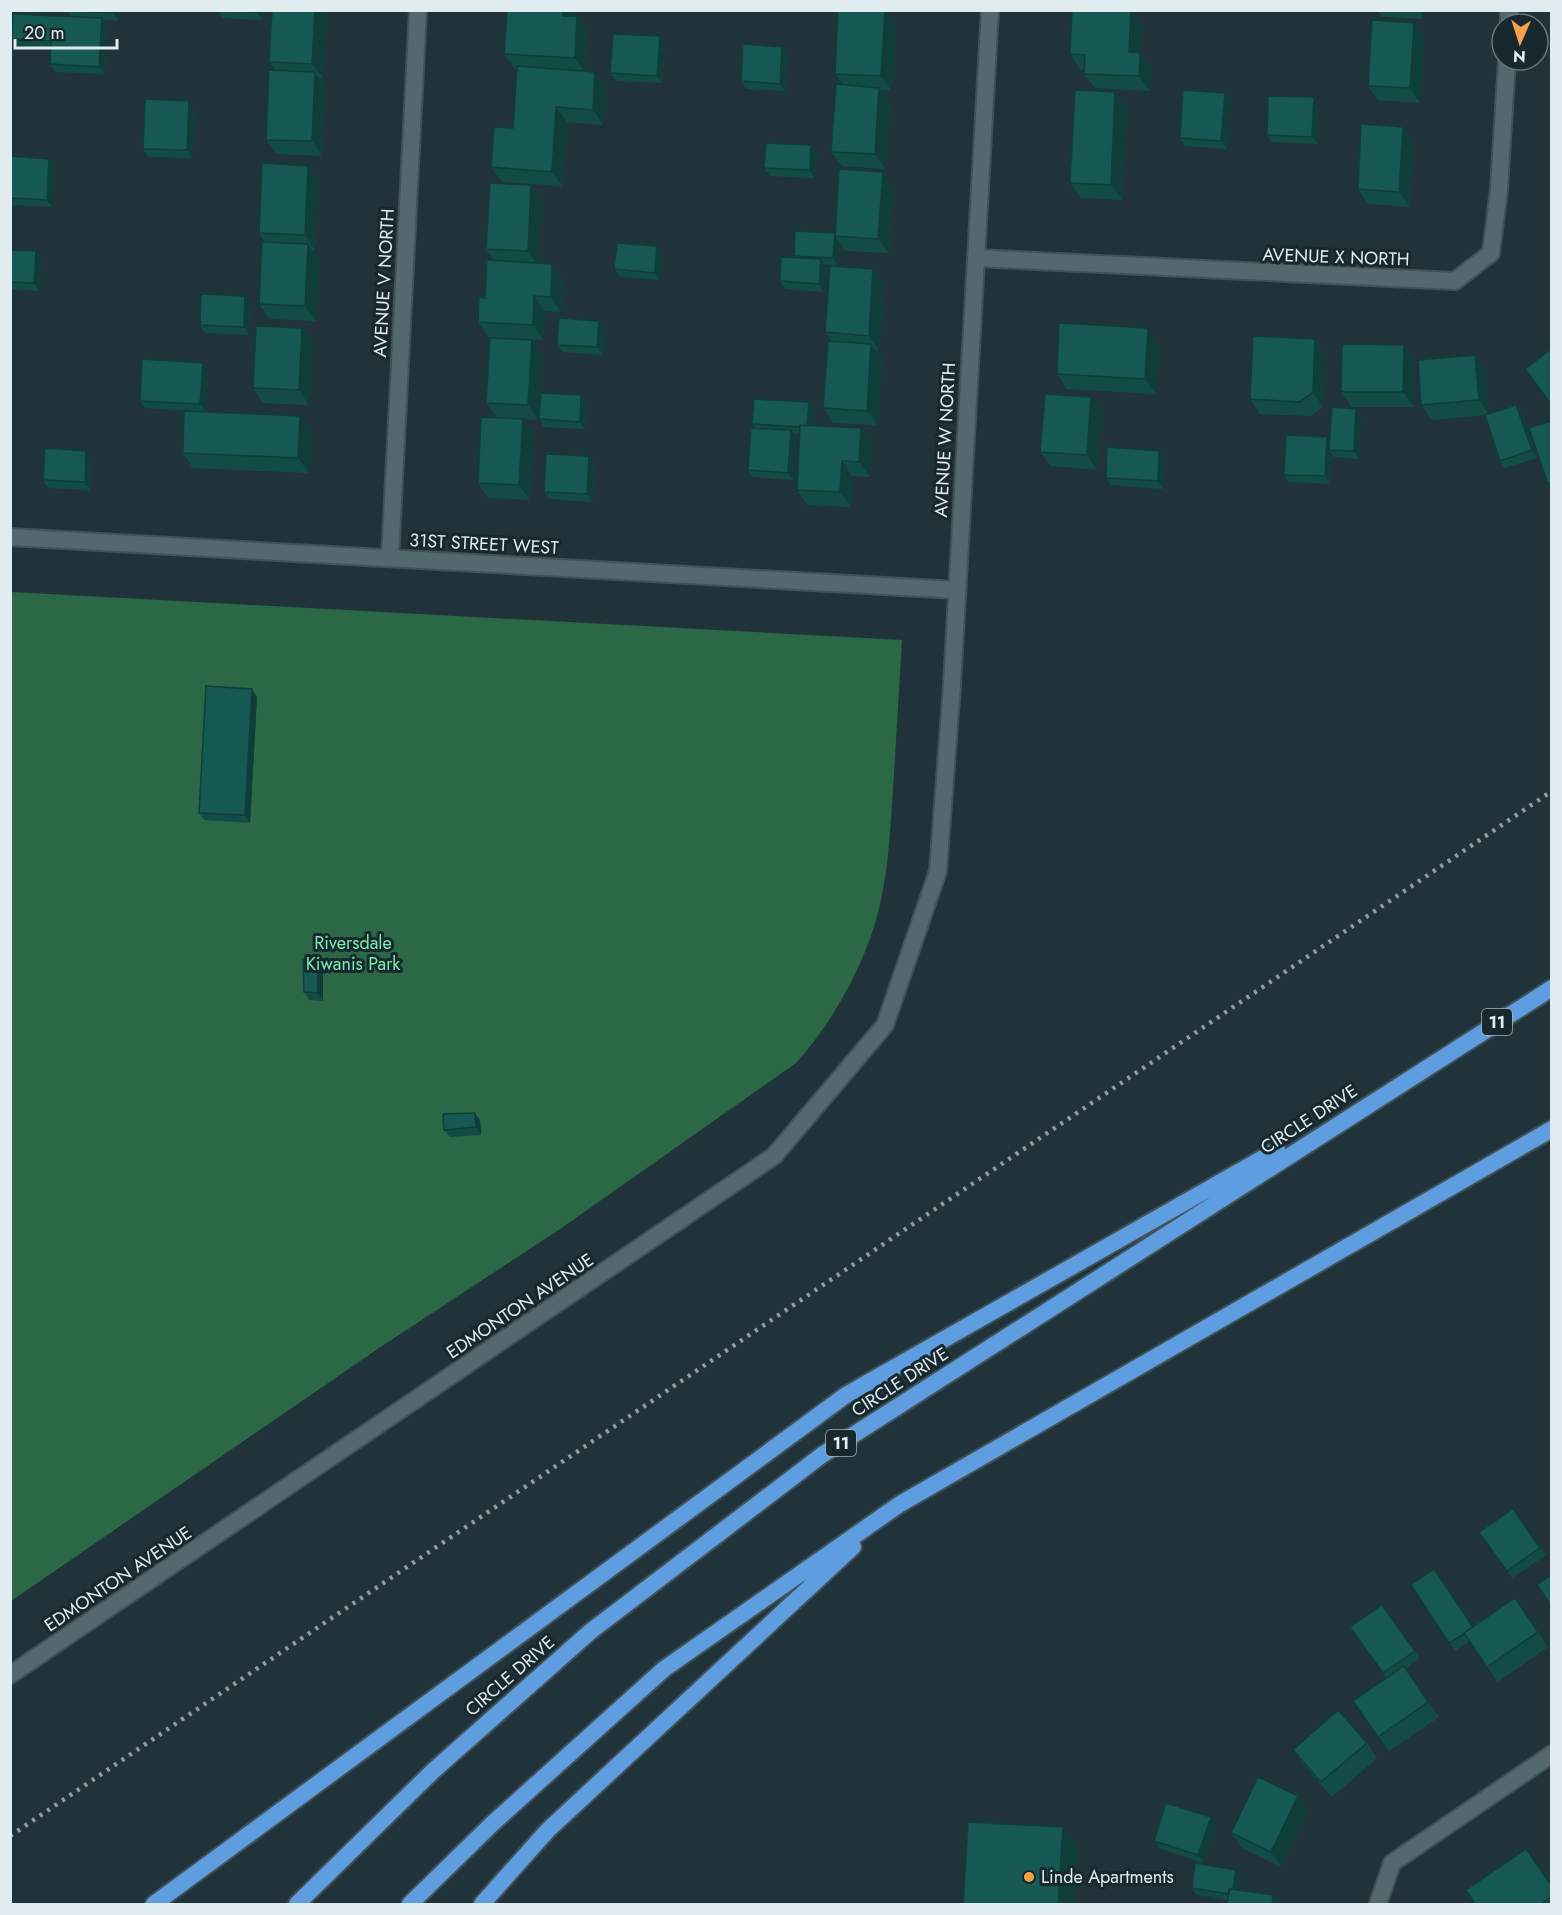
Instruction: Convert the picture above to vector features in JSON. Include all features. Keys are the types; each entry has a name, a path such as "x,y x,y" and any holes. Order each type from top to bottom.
{"highway":[{"name":"CIRCLE DRIVE","path":"297,1905 433,1770 591,1631 822,1455 1551,988"},
{"path":"154,1905 846,1395 1442,1056"},
{"path":"410,1905 493,1823 664,1669 900,1504 1551,1129"},
{"path":"482,1905 548,1830 900,1504"}],"street":[{"name":"AVENUE V NORTH","path":"390,558 418,10"},
{"name":"AVENUE W NORTH","path":"938,871 990,10"},
{"name":"AVENUE X NORTH","path":"976,258 1240,273 1455,281 1491,253 1499,189 1506,72"},
{"name":"31ST STREET WEST","path":"10,537 956,590"},
{"name":"EDMONTON AVENUE","path":"10,1675 774,1156 885,1025 938,871"},
{"path":"1378,1905 1392,1863 1551,1754"}],"green space":[{"name":"Riversdale Kiwanis Park","path":"11,592 902,640 890,833 885,876 875,925 858,967 836,1009 796,1063 563,1227 379,1348 11,1601"}],"building":[{"path":"113,10 113,13 67,11"},
{"path":"217,10 257,10 257,12 217,11"},
{"path":"272,10 315,10 312,64 269,62"},
{"path":"507,10 563,10 563,16 577,16 575,58 504,54"},
{"path":"838,10 885,10 881,76 835,74"},
{"path":"1072,10 1131,10 1129,52 1140,53 1139,76 1084,74 1085,55 1070,54"},
{"path":"13,14 102,18 99,67 50,64 51,41 12,39"},
{"path":"1372,20 1414,23 1410,88 1368,86"},
{"path":"613,34 660,36 657,76 610,73"},
{"path":"743,44 782,47 780,84 741,81"},
{"path":"517,66 595,72 593,110 556,107 552,172 491,167 494,127 513,128"},
{"path":"269,70 315,72 312,141 266,140"},
{"path":"836,84 879,88 875,154 831,152"},
{"path":"1075,90 1115,92 1111,185 1070,183"},
{"path":"1183,90 1225,93 1221,141 1180,138"},
{"path":"1268,96 1314,97 1312,137 1267,135"},
{"path":"145,99 189,101 187,150 143,149"},
{"path":"1361,124 1403,127 1399,192 1358,189"},
{"path":"766,143 811,145 810,170 764,168"},
{"path":"10,156 49,159 47,200 10,198"},
{"path":"262,163 308,166 305,235 259,233"},
{"path":"839,169 883,172 878,239 835,236"},
{"path":"490,183 531,185 528,251 486,249"},
{"path":"795,231 835,233 833,258 794,256"},
{"path":"262,242 308,244 305,306 259,304"},
{"path":"617,243 657,246 655,273 614,269"},
{"path":"10,250 36,251 34,283 10,282"},
{"path":"781,257 821,259 819,284 780,281"},
{"path":"487,260 552,264 551,297 534,296 533,325 478,322 479,297 485,298"},
{"path":"830,266 873,269 869,336 825,332"},
{"path":"201,294 245,296 244,327 200,325"},
{"path":"559,318 599,321 597,347 557,345"},
{"path":"1059,323 1148,328 1145,379 1057,374"},
{"path":"256,326 302,328 299,390 253,388"},
{"path":"1253,336 1315,339 1313,392 1299,402 1250,399"},
{"path":"490,338 532,340 528,405 486,403"},
{"path":"828,341 871,344 867,411 823,408"},
{"path":"1342,344 1404,345 1403,392 1341,392"},
{"path":"1551,349 1551,404 1525,369"},
{"path":"1475,355 1479,400 1421,405 1418,360"},
{"path":"142,359 203,363 200,404 140,401"},
{"path":"541,393 581,395 580,422 539,419"},
{"path":"1045,394 1091,397 1087,455 1040,452"},
{"path":"754,399 809,402 807,426 752,424"},
{"path":"1516,405 1532,450 1500,461 1485,415"},
{"path":"1332,407 1356,409 1354,451 1329,450"},
{"path":"184,411 300,416 298,458 183,453"},
{"path":"481,417 523,419 519,485 478,483"},
{"path":"1551,421 1551,482 1548,484 1529,428"},
{"path":"800,425 861,428 859,462 842,461 840,492 797,490"},
{"path":"751,428 791,430 788,473 748,470"},
{"path":"1286,435 1327,437 1325,476 1284,475"},
{"path":"1107,447 1159,451 1158,481 1106,478"},
{"path":"45,448 86,451 85,482 43,480"},
{"path":"546,454 589,456 587,494 544,492"},
{"path":"206,686 252,689 245,815 199,813"},
{"path":"303,960 317,961 318,993 304,992"},
{"path":"475,1113 476,1127 444,1130 443,1114"},
{"path":"1513,1509 1540,1548 1507,1571 1479,1532"},
{"path":"1434,1569 1473,1627 1449,1643 1411,1585"},
{"path":"1551,1575 1551,1605 1537,1585"},
{"path":"1515,1598 1538,1632 1487,1667 1464,1633"},
{"path":"1382,1605 1415,1651 1383,1673 1350,1627"},
{"path":"1404,1666 1428,1702 1378,1737 1353,1701"},
{"path":"1338,1710 1367,1743 1321,1782 1293,1750"},
{"path":"1258,1777 1298,1796 1271,1852 1231,1833"},
{"path":"1166,1803 1211,1817 1198,1855 1154,1841"},
{"path":"968,1822 1063,1827 1058,1905 963,1905"},
{"path":"1526,1849 1551,1885 1551,1897 1540,1905 1476,1905 1466,1890"},
{"path":"1195,1863 1236,1870 1233,1889 1229,1889 1229,1894 1192,1888"},
{"path":"1229,1889 1273,1895 1272,1905 1227,1905"}],"railway":[{"path":"10,1836 1552,791"}],"place":[{"name":"Linde Apartments","path":"1029,1877"}]}
